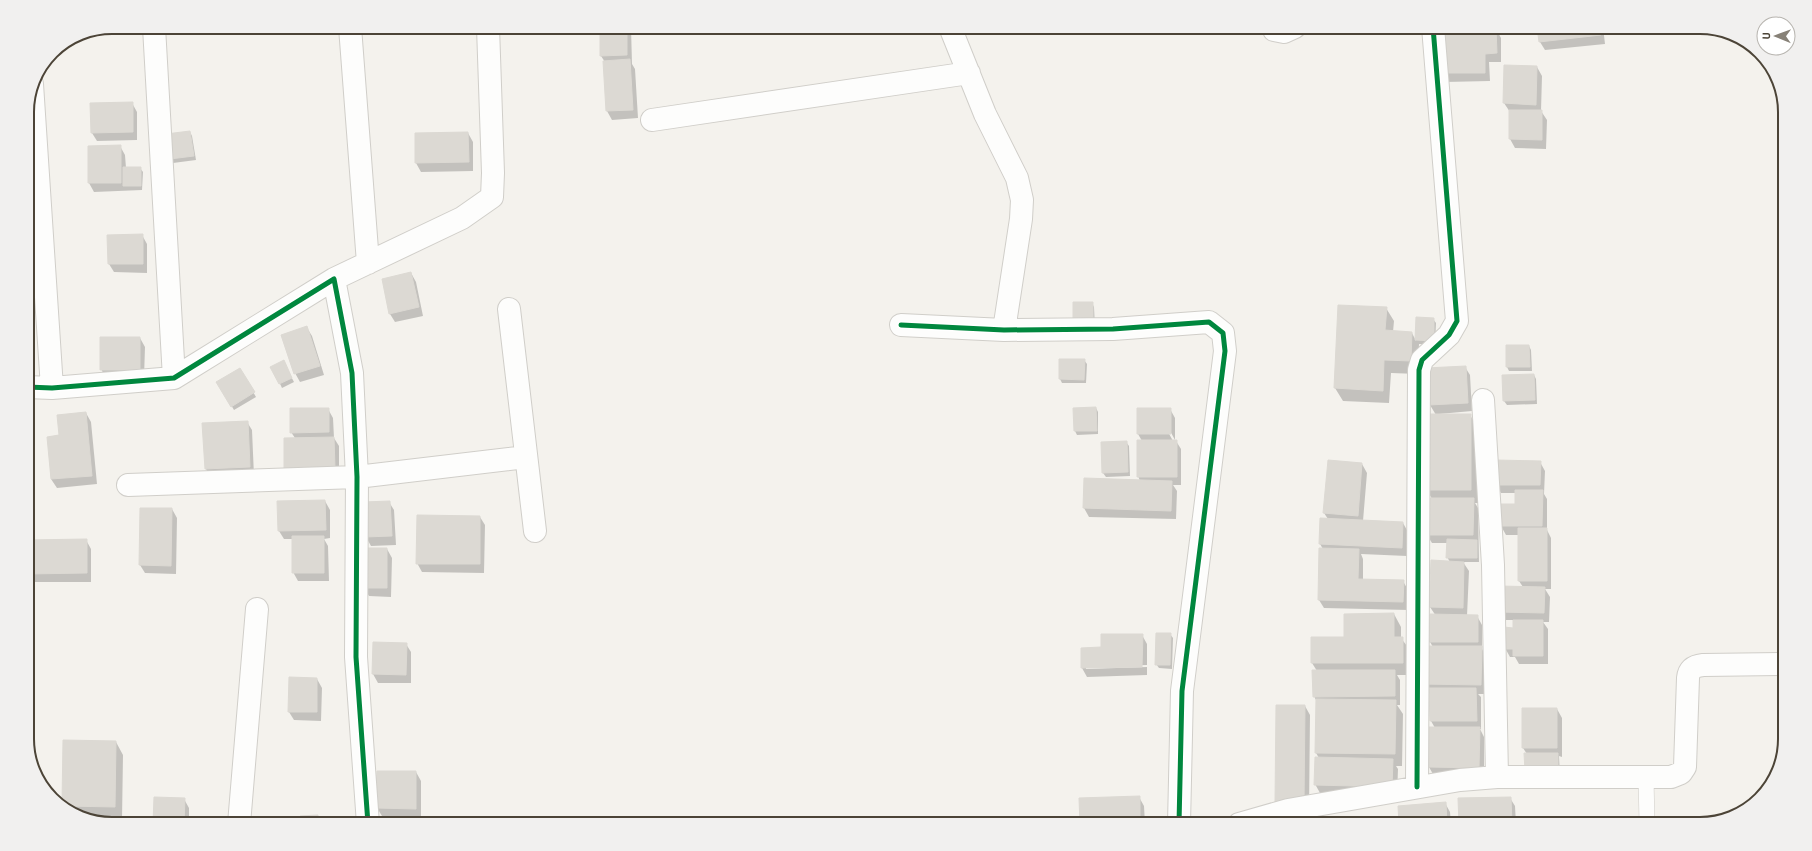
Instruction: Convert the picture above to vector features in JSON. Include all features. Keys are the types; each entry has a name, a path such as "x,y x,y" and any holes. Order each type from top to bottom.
{"street":[{"path":"154,34 174,378"},
{"path":"351,34 368,263"},
{"path":"34,387 52,388 174,378 334,279 462,218 492,197 493,173 488,34"},
{"path":"953,34 985,114 1016,178 1022,200 1021,219 1004,330"},
{"path":"1417,786 1419,370 1422,360 1450,335 1457,321 1434,34"},
{"path":"652,120 969,74"},
{"path":"34,114 52,388"},
{"path":"334,279 352,373 357,477 356,657 367,817"},
{"path":"510,309 535,531"},
{"path":"901,325 1004,330 1113,329 1209,322 1223,333 1225,350 1182,691 1179,817"},
{"path":"1483,400 1493,565 1497,777"},
{"path":"128,485 357,477 526,457"},
{"path":"240,817 257,609"},
{"path":"1289,817 1417,786 1460,780 1497,777 1671,777 1681,773 1685,767 1688,672 1694,667 1703,665 1778,664"}],"lane":[{"path":"1646,778 1647,817"}],"building":[{"path":"600,34 627,34 627,55 600,56"},
{"path":"1438,34 1496,34 1497,53 1485,54 1485,73 1439,73"},
{"path":"1538,34 1601,35 1539,42"},
{"path":"630,59 633,110 606,111 603,61"},
{"path":"1504,65 1537,66 1536,105 1503,103"},
{"path":"133,102 133,132 91,133 90,103"},
{"path":"1509,110 1542,110 1542,140 1509,139"},
{"path":"190,131 194,156 170,159 166,134"},
{"path":"468,132 469,162 415,163 415,133"},
{"path":"121,145 121,183 88,183 88,146"},
{"path":"123,167 141,167 141,186 123,186"},
{"path":"143,234 143,264 108,264 107,235"},
{"path":"411,272 419,307 389,314 382,279"},
{"path":"1073,302 1093,302 1093,323 1073,324"},
{"path":"1338,305 1387,307 1385,330 1412,332 1411,361 1384,360 1383,391 1334,388"},
{"path":"1416,317 1434,318 1434,341 1415,340"},
{"path":"307,326 320,366 294,374 281,335"},
{"path":"100,337 140,337 140,370 100,370"},
{"path":"1506,345 1529,345 1530,367 1506,367"},
{"path":"1059,359 1085,359 1084,380 1059,379"},
{"path":"284,360 292,378 279,384 270,367"},
{"path":"1466,366 1468,403 1429,405 1426,368"},
{"path":"240,368 255,392 231,407 216,382"},
{"path":"1534,374 1535,400 1503,401 1502,375"},
{"path":"1096,407 1097,431 1074,431 1073,408"},
{"path":"290,408 329,408 329,432 290,433"},
{"path":"1137,408 1171,408 1171,434 1137,434"},
{"path":"86,412 92,476 51,479 47,437 59,435 57,415"},
{"path":"1425,414 1471,414 1471,490 1426,490"},
{"path":"248,421 250,467 205,469 202,423"},
{"path":"334,437 335,468 284,469 284,438"},
{"path":"1137,440 1177,440 1177,477 1137,477"},
{"path":"1127,441 1128,472 1102,473 1101,442"},
{"path":"1328,460 1362,463 1358,516 1323,513"},
{"path":"1496,460 1541,461 1540,485 1495,485"},
{"path":"1084,478 1172,481 1171,511 1083,508"},
{"path":"1515,490 1543,490 1542,526 1500,526 1500,504 1515,504"},
{"path":"1426,498 1474,498 1473,535 1426,535"},
{"path":"325,500 326,530 278,531 277,501"},
{"path":"390,501 392,536 365,537 364,502"},
{"path":"140,508 172,508 171,566 139,565"},
{"path":"417,515 480,516 480,564 416,564"},
{"path":"1320,518 1403,522 1402,548 1319,544"},
{"path":"1518,528 1547,528 1547,581 1518,581"},
{"path":"292,536 324,536 324,573 292,573"},
{"path":"87,539 87,573 34,574 34,540"},
{"path":"1447,539 1477,540 1477,558 1446,558"},
{"path":"364,548 387,548 387,588 363,588"},
{"path":"1319,548 1359,549 1358,579 1404,580 1403,602 1318,600"},
{"path":"1431,560 1464,562 1463,608 1429,607"},
{"path":"1499,586 1545,587 1544,613 1498,612"},
{"path":"1394,613 1394,637 1403,637 1403,663 1311,663 1311,637 1344,637 1344,614"},
{"path":"1430,614 1478,615 1478,642 1429,642"},
{"path":"1513,620 1543,620 1543,656 1513,656 1513,649 1504,649 1504,627 1513,628"},
{"path":"1156,633 1171,633 1170,665 1155,665"},
{"path":"1101,634 1143,634 1142,667 1081,668 1081,648 1101,647"},
{"path":"373,642 407,643 406,675 372,674"},
{"path":"1421,646 1482,646 1481,685 1420,684"},
{"path":"1312,670 1395,670 1395,696 1313,697"},
{"path":"289,677 317,678 317,712 288,712"},
{"path":"1429,688 1476,688 1477,721 1430,721"},
{"path":"1316,699 1396,700 1395,754 1315,753"},
{"path":"1276,705 1305,705 1304,803 1275,803"},
{"path":"1522,708 1557,708 1557,748 1522,748"},
{"path":"1428,727 1480,727 1479,768 1428,767"},
{"path":"63,740 116,741 115,807 72,806 62,798"},
{"path":"1524,753 1558,753 1558,771 1525,771"},
{"path":"1315,757 1393,759 1392,787 1314,785"},
{"path":"377,771 416,771 416,809 376,808"},
{"path":"1140,796 1140,817 1080,817 1079,798"},
{"path":"154,797 185,798 184,817 153,817"},
{"path":"1511,797 1512,817 1459,817 1458,798"},
{"path":"1446,802 1447,817 1399,817 1398,806"},
{"path":"318,815 318,817 300,817"}],"cycle path":[{"path":"1417,787 1419,370 1422,360 1449,335 1457,321 1434,34"},
{"path":"34,387 52,388 174,378 334,279 352,373 357,477 356,657 367,817"},
{"path":"901,325 1004,330 1113,329 1209,322 1223,333 1225,351 1182,691 1179,817"}]}
